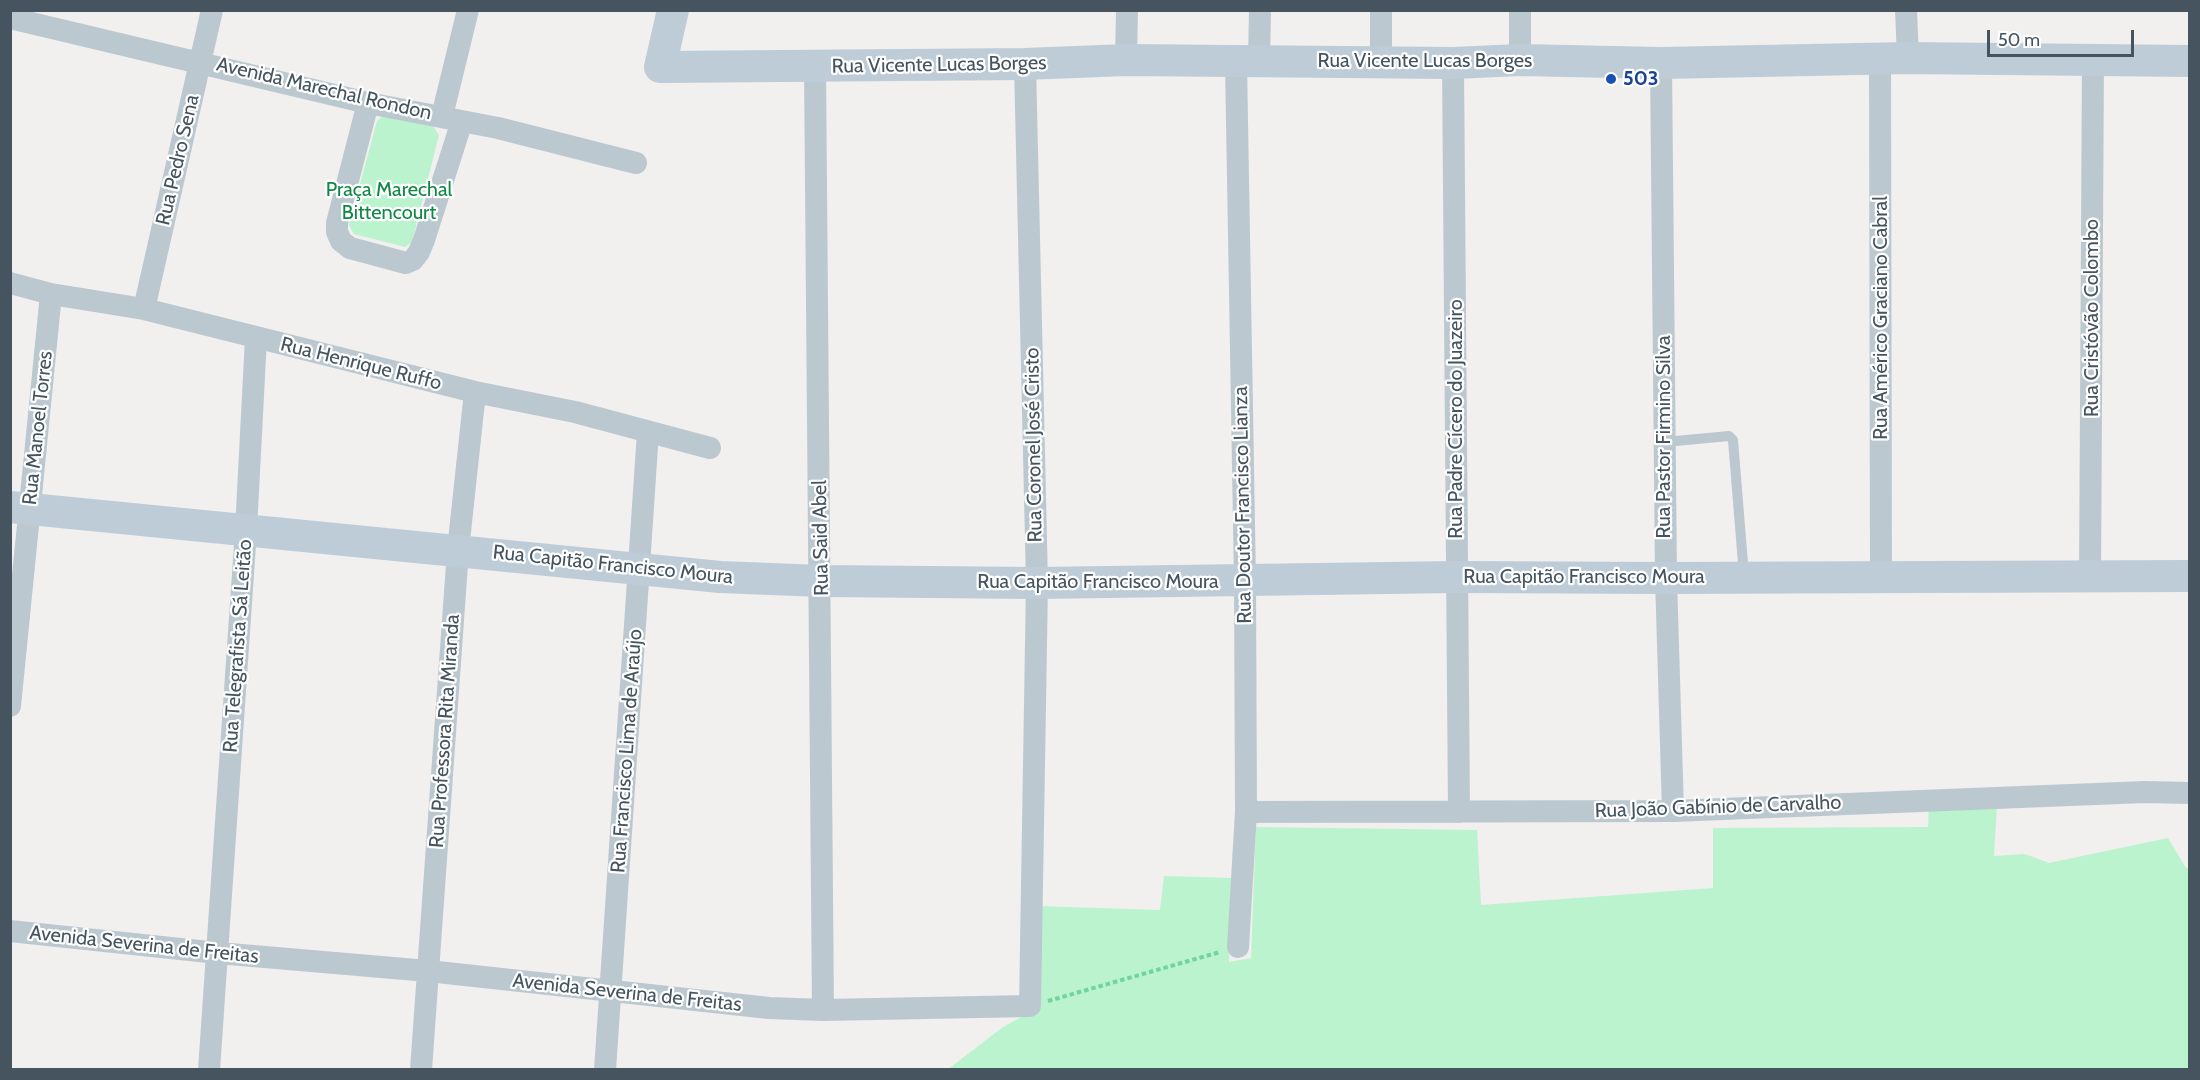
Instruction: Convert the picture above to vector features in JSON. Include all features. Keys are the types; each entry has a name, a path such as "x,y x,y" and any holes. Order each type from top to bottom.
{"main road":[{"name":"Rua Vicente Lucas Borges","path":"673,10 660,68 1025,64 1126,60 1453,63 1520,60 1661,63 1894,59 2190,61"},
{"name":"Rua Capitão Francisco Moura","path":"20,507 720,577 821,581 1037,583 1457,577 2190,576"}],"street":[{"name":"Rua Pedro Sena","path":"144,309 212,10"},
{"path":"368,103 337,223 337,232 341,241 350,248 406,263 413,260 424,240 452,118 468,10"},
{"path":"1126,60 1127,10"},
{"name":"Rua Doutor Francisco Lianza","path":"1238,947 1246,812 1248,62 1260,10"},
{"path":"1381,10 1381,62"},
{"path":"1520,10 1520,60"},
{"name":"Rua Américo Graciano Cabral","path":"1881,577 1894,59 1906,10"},
{"name":"Avenida Marechal Rondon","path":"10,18 368,103 498,128 636,163"},
{"name":"Rua Cristóvão Colombo","path":"2090,577 2093,60"},
{"name":"Rua Padre Cícero do Juazeiro","path":"1453,63 1459,812"},
{"name":"Rua Pastor Firmino Silva","path":"1661,63 1666,578 1673,811"},
{"name":"Rua Coronel José Cristo","path":"1025,64 1037,583 1030,1006"},
{"name":"Rua Said Abel","path":"815,66 823,1010"},
{"name":"Rua Henrique Ruffo","path":"10,283 51,294 144,309 475,392 575,412 710,448"},
{"name":"Rua Manoel Torres","path":"10,706 20,507 51,294"},
{"name":"Rua Telegrafista Sá Leitão","path":"209,1070 246,530 256,338"},
{"name":"Rua Professora Rita Miranda","path":"421,1070 458,550 475,392"},
{"name":"Rua Francisco Lima de Araújo","path":"605,1070 648,432"},
{"name":"Rua João Gabínio de Carvalho","path":"1246,812 1673,811 2145,792 2190,793"},
{"name":"Avenida Severina de Freitas","path":"10,931 218,953 428,970 770,1008 823,1010 1030,1006"}],"lane":[{"path":"1665,441 1729,436 1733,440 1744,578"}],"path":[{"path":"1030,1006 1238,947"}],"green space":[{"name":"Praça Marechal Bittencourt","path":"386,113 431,123 439,135 412,242 405,247 354,234 349,225 377,121"},
{"path":"1929,805 1997,805 1994,856 2025,854 2049,863 2168,838 2186,868 2189,868 2189,1069 947,1070 1003,1027 1032,1011 1036,906 1160,910 1164,876 1232,878 1229,962 1251,958 1256,827 1477,830 1481,905 1713,888 1713,828 1928,827"}],"place":[{"name":"503","path":"1611,79"}]}
